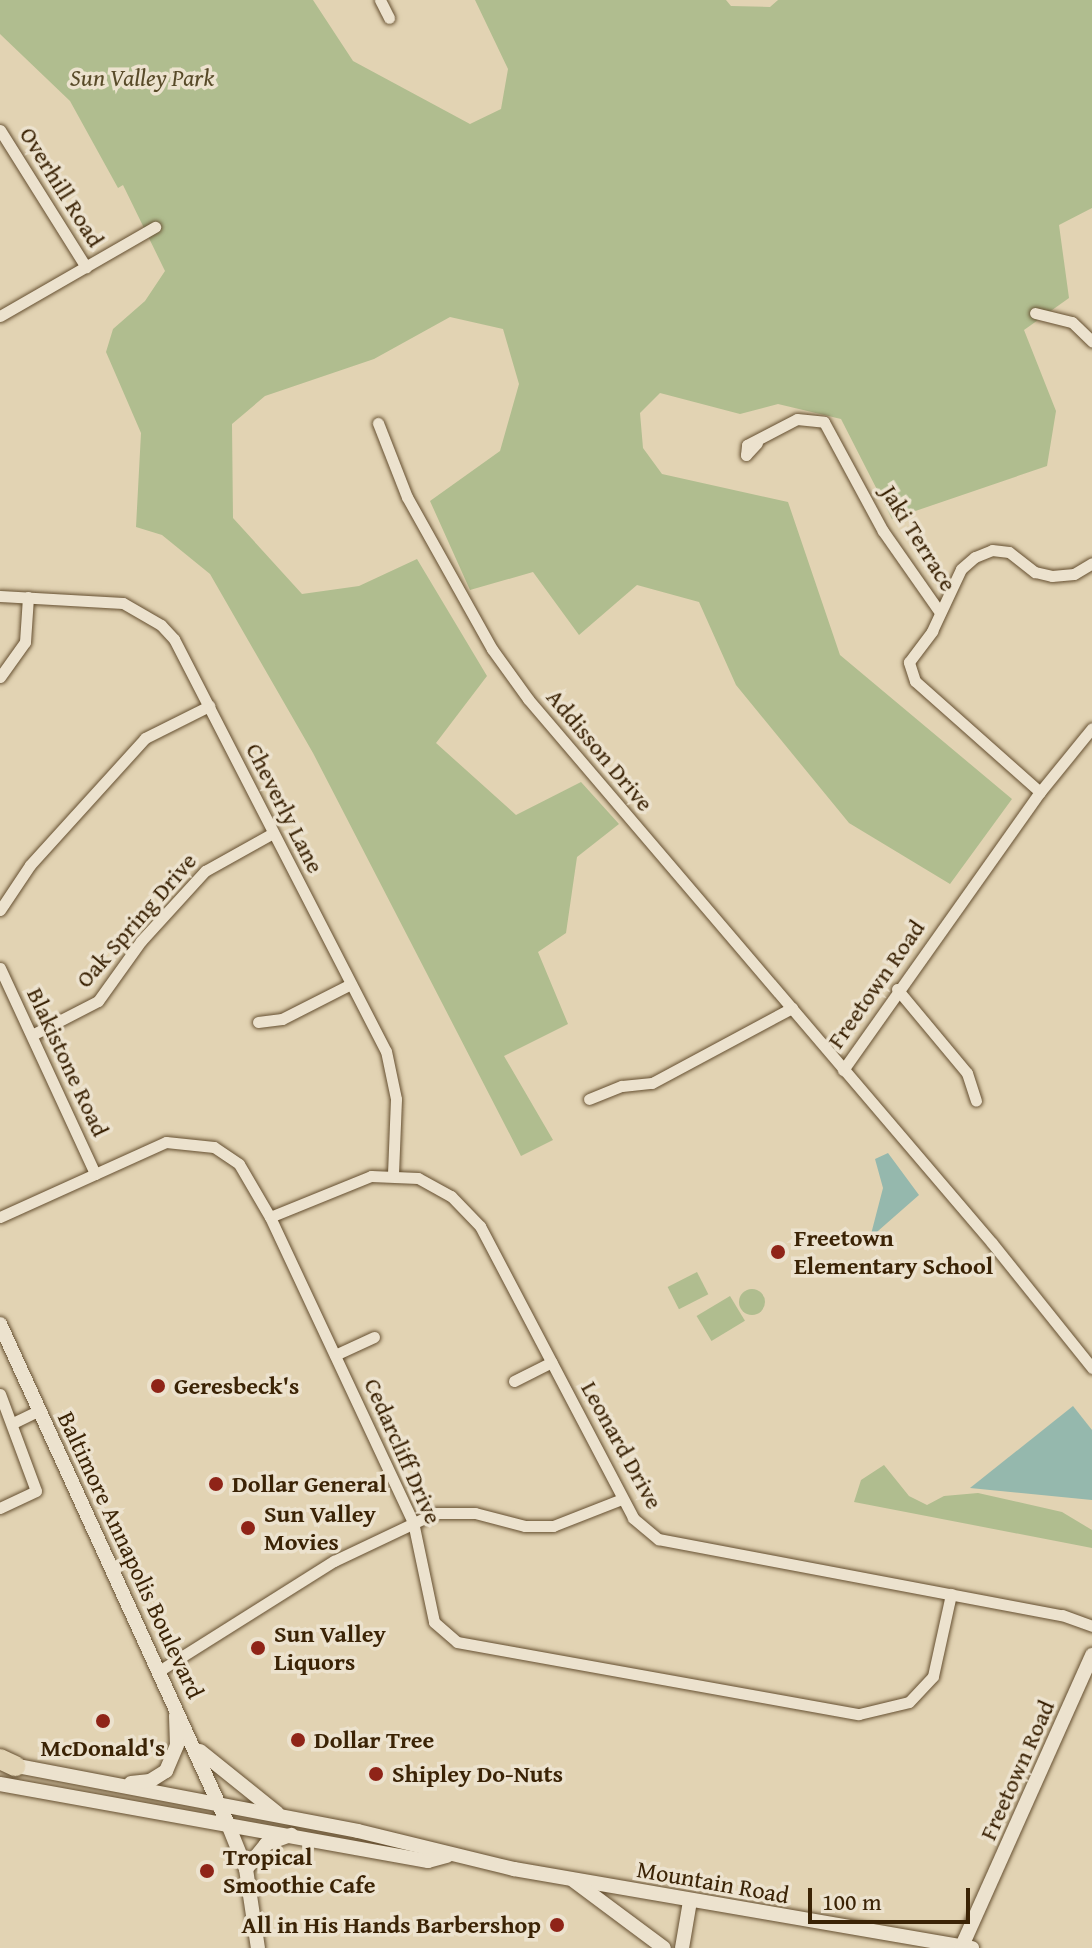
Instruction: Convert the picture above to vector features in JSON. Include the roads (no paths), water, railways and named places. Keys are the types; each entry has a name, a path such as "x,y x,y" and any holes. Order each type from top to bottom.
{"main road":[{"name":"Baltimore Annapolis Boulevard","path":"0,1324 220,1805 246,1869 258,1948"},
{"name":"Freetown Road","path":"964,1948 1092,1656"},
{"path":"112,1784 150,1781 166,1771 177,1745 176,1708"},
{"path":"193,1745 283,1817"},
{"name":"Mountain Road","path":"5,1763 431,1847 447,1856 574,1881 964,1948"},
{"name":"Mountain Road","path":"0,1784 227,1822 428,1861 447,1856"},
{"path":"246,1869 266,1844 292,1835"},
{"path":"574,1881 664,1948"},
{"path":"682,1948 690,1901"}],"street":[{"path":"380,0 389,18"},
{"name":"Overhill Road","path":"0,130 86,267"},
{"path":"0,316 155,227"},
{"path":"1035,313 1072,322 1092,341"},
{"name":"Jaki Terrace","path":"757,443 797,419 824,422 883,531 939,611 932,631 909,662 915,681 1040,792"},
{"name":"Addisson Drive","path":"378,423 407,497 492,649 528,699 843,1070"},
{"path":"939,611 961,569 992,550 1009,552 1043,575 1074,574 1092,563"},
{"name":"Cheverly Lane","path":"0,596 104,598 143,612 174,639 393,1072 393,1174"},
{"path":"0,677 25,642 28,597"},
{"path":"0,910 30,865 145,738 209,706"},
{"name":"Freetown Road","path":"1092,728 1040,792 897,989 843,1070 1092,1368"},
{"name":"Oak Spring Drive","path":"32,1035 98,1001 141,941 205,871 273,833"},
{"name":"Blakistone Road","path":"0,968 95,1174"},
{"path":"258,1022 282,1019 351,984"},
{"path":"897,989 967,1073 976,1101"},
{"path":"589,1099 622,1086 652,1083 792,1008"},
{"name":"Cedarcliff Drive","path":"0,1217 166,1142 214,1147 239,1164 270,1217 413,1522 428,1611 434,1622 457,1642 859,1714 909,1702 933,1676 951,1594"},
{"name":"Leonard Drive","path":"270,1217 345,1184 393,1174 435,1185 467,1209 552,1362 622,1499 644,1530 676,1545 1062,1615 1092,1626"},
{"path":"335,1355 374,1337"},
{"path":"514,1381 552,1362"},
{"path":"0,1394 36,1491 0,1508"},
{"path":"13,1423 40,1410"},
{"path":"159,1671 334,1561 413,1522 455,1511 553,1526 622,1499"}],"water":[{"path":"888,1153 919,1195 870,1238 883,1188 875,1159"},
{"path":"1073,1406 1092,1430 1092,1500 970,1488"}],"place":[{"name":"Freetown Elementary School","path":"778,1252"},
{"name":"Geresbeck's","path":"158,1386"},
{"name":"Dollar General","path":"216,1484"},
{"name":"Sun Valley Movies","path":"248,1528"},
{"name":"Sun Valley Liquors","path":"258,1648"},
{"name":"McDonald's","path":"103,1721"},
{"name":"Dollar Tree","path":"298,1740"},
{"name":"Shipley Do-Nuts","path":"376,1774"},
{"name":"Tropical Smoothie Cafe","path":"207,1871"},
{"name":"All in His Hands Barbershop","path":"557,1925"}],"park label":[{"name":"Sun Valley Park","path":"142,78"}]}
